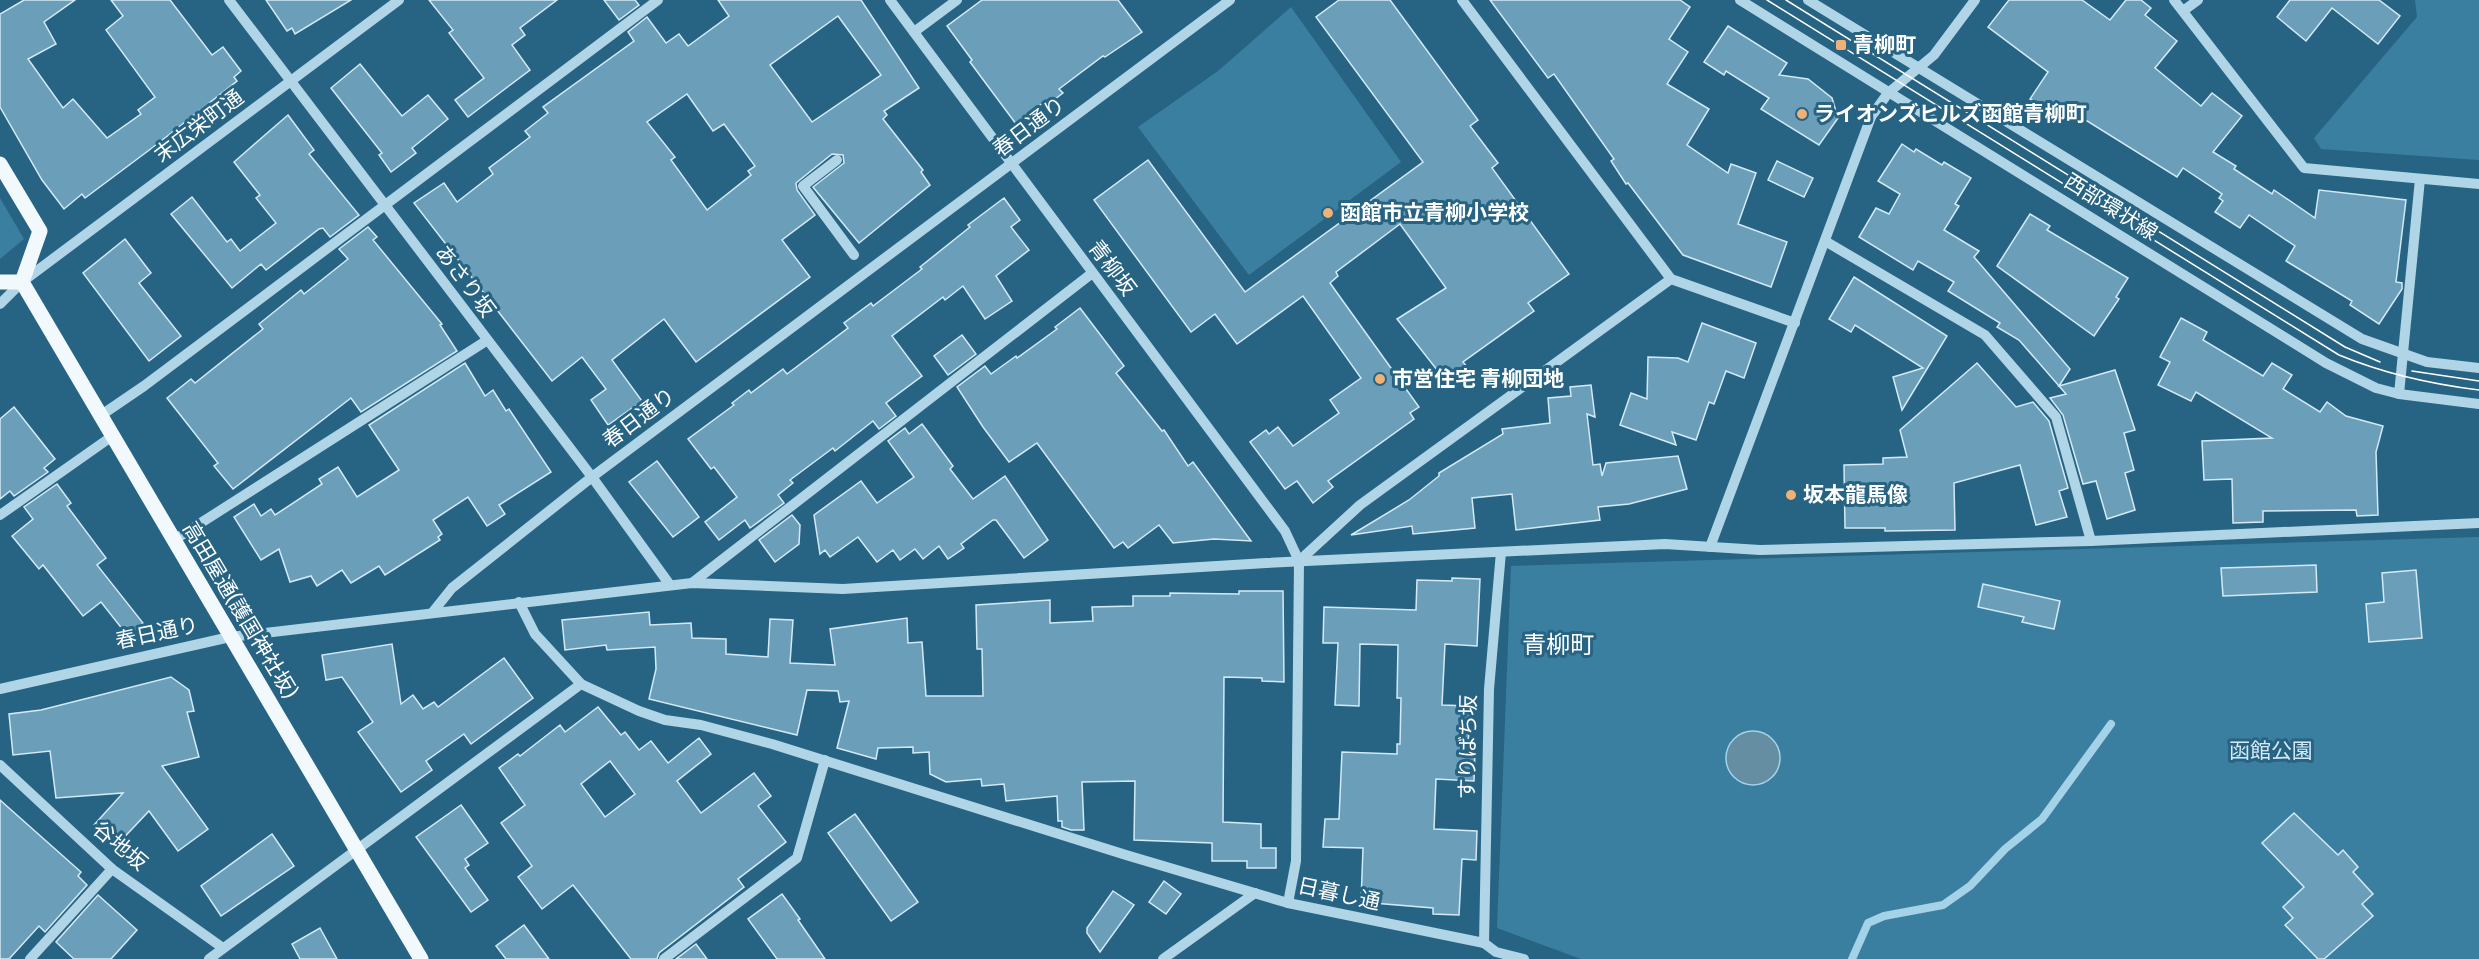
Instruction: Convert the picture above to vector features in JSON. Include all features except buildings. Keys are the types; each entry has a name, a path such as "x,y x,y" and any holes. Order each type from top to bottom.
{"main road":[{"path":"0,164 40,231 22,282 0,282"},
{"name":"高田屋通(護国神社坂)","path":"22,282 111,437 421,959"}],"street":[{"name":"あさり坂","path":"229,0 486,341 592,477 670,585"},
{"name":"末広栄町通","path":"0,304 22,282 399,0"},
{"path":"100,416 154,379 658,0"},
{"name":"青柳坂","path":"890,0 1285,531 1299,561"},
{"path":"914,32 957,0"},
{"name":"春日通り","path":"0,689 230,637 432,613 452,588 592,477 1230,0"},
{"path":"1462,0 1671,279 1795,323"},
{"name":"西部環状線","path":"1740,0 2326,363 2376,388 2399,394 2479,405"},
{"name":"西部環状線","path":"1808,0 2362,339 2427,362 2479,368"},
{"path":"1710,547 1871,117 1888,93 1934,54 1975,0"},
{"path":"2174,0 2304,168 2479,184"},
{"path":"2183,11 2198,0"},
{"path":"837,160 803,186 854,255"},
{"path":"2399,394 2420,179"},
{"path":"1825,241 1985,335 2056,417 2091,541"},
{"path":"692,583 1091,273"},
{"path":"1288,903 1296,861 1299,561 1360,505 1671,279"},
{"path":"174,540 486,341"},
{"path":"0,515 111,437"},
{"path":"432,613 692,583 843,589 1299,561 1665,544 1760,550 2091,541 2479,523"},
{"name":"すりばち坂","path":"1485,943 1489,689 1501,552"},
{"path":"209,959 581,684 535,634 519,602"},
{"name":"日暮し通","path":"581,684 639,711 665,720 701,725 825,760 1288,903 1485,943 1496,952 1516,958"},
{"path":"664,959 797,858 825,760"},
{"name":"谷地坂","path":"0,765 112,869 223,948"},
{"path":"30,959 112,869"},
{"path":"1163,959 1255,893"}],"green space":[{"path":"2415,0 2479,0 2479,160 2321,149 2314,138 2417,17"},
{"path":"1291,7 1401,162 1249,275 1138,127 1218,71"},
{"path":"0,198 24,239 0,259"},
{"name":"函館公園","path":"2479,537 2479,959 1581,959 1497,928 1511,566"}],"shaded area":[{"path":"1748,731 1758,731 1768,735 1776,743 1780,758 1776,773 1768,781 1758,785 1748,785 1738,781 1730,773 1726,763 1726,753 1730,743 1738,735"}],"waterway":[{"path":"1852,959 1868,923 1884,916 1943,905 1970,886 2005,849 2042,819 2111,724"}],"tram line":[{"path":"1767,0 2339,355 2373,368 2408,377 2479,390"},
{"path":"1786,0 2345,347 2380,362"},
{"path":"2412,371 2479,381"}],"place":[{"name":"青柳町","path":"1841,45"},
{"name":"ライオンズヒルズ函館青柳町","path":"1802,114"},
{"name":"函館市立青柳小学校","path":"1328,213"},
{"name":"市営住宅 青柳団地","path":"1380,379"},
{"name":"坂本龍馬像","path":"1791,495"}],"district":[{"name":"青柳町","path":"1558,645"}]}
